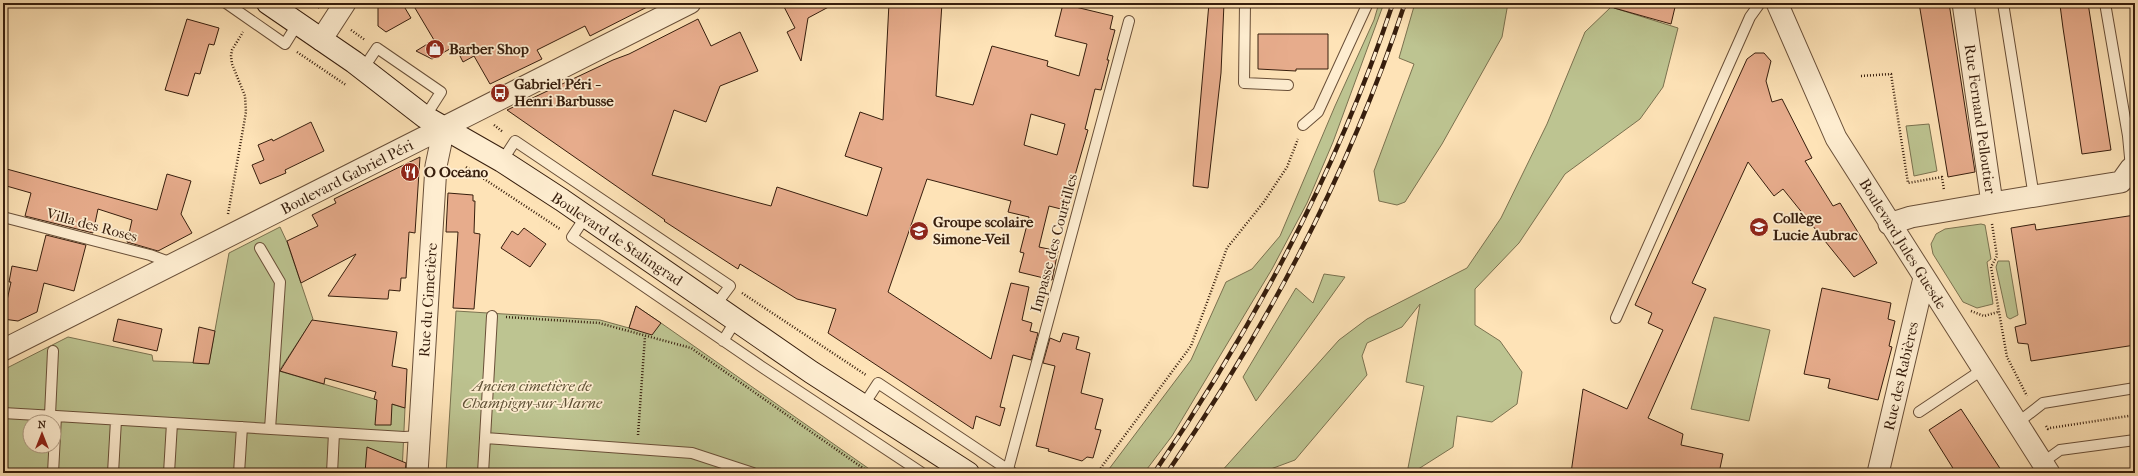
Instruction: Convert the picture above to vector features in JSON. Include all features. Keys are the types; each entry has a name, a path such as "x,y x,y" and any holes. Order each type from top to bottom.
{"main road":[{"name":"Boulevard de Stalingrad","path":"276,5 425,117 502,162 586,216 715,306 863,406 968,473"}],"street":[{"path":"321,40 345,3"},
{"name":"Boulevard Gabriel Péri","path":"3,350 690,3"},
{"name":"Boulevard Jules Guesde","path":"1777,3 1836,138 2016,424 2046,468"},
{"name":"Rue Fernand Pelloutier","path":"1889,224 1911,217 1992,203 1963,3"},
{"name":"Rue du Cimetière","path":"417,473 436,166 444,128"},
{"path":"1992,203 2121,182 2131,168"},
{"name":"Rue des Rabières","path":"1878,473 1924,278"}],"lane":[{"path":"226,3 285,44 298,23"},
{"path":"1245,3 1244,83 1288,85"},
{"path":"1303,125 1318,112 1368,3"},
{"path":"1616,318 1750,17 1760,3"},
{"path":"2003,3 2034,197"},
{"path":"2105,3 2131,135 2131,168"},
{"name":"Impasse des Courtilles","path":"1010,472 1129,21"},
{"path":"363,69 377,48 441,92 425,117"},
{"path":"502,162 516,141 730,286 715,306"},
{"path":"586,216 572,237 922,473"},
{"name":"Villa des Roses","path":"3,217 150,255 174,264"},
{"path":"260,248 280,282 270,429"},
{"path":"483,473 492,316"},
{"path":"723,340 736,320"},
{"path":"53,351 53,414"},
{"path":"1919,412 1982,370"},
{"path":"863,406 878,383 1010,472"},
{"path":"2016,424 2043,403 2135,388"},
{"path":"3,413 22,414"},
{"path":"62,417 334,433 420,436"},
{"path":"113,473 116,420"},
{"path":"169,473 172,423"},
{"path":"239,473 242,427"},
{"path":"332,473 334,433"},
{"path":"485,438 692,453 753,473"},
{"path":"2046,468 2060,450 2135,440"},
{"path":"53,454 53,473"}],"path":[{"path":"234,233 228,213 237,170 246,104 231,56 232,50 251,20"},
{"path":"1860,76 1891,74 1908,183 1942,177 1945,196"},
{"path":"1097,473 1191,346 1227,248 1263,203 1287,167 1303,125"},
{"path":"1992,203 1997,256 1991,267 2006,358 2035,410 2048,429 2135,415"},
{"path":"730,286 878,383"},
{"path":"1966,310 1984,316 1998,312"},
{"path":"492,316 599,323 692,348 870,473"},
{"path":"638,449 645,336"}],"green space":[{"path":"1379,3 1384,3 1333,142 1307,203 1272,269 1172,436 1144,473 1106,473 1191,360 1226,282 1252,269 1280,236 1335,106 1374,20"},
{"path":"1415,3 1508,3 1502,37 1442,144 1405,202 1397,205 1379,201 1374,171 1414,64 1399,58"},
{"path":"1611,7 1678,28 1663,87 1640,119 1565,174 1519,243 1475,289 1475,325 1500,341 1522,372 1517,404 1492,422 1457,416 1453,447 1412,473 1407,473 1424,386 1406,382 1420,304 1402,327 1367,343 1362,356 1367,375 1295,460 1260,473 1220,473 1339,340 1367,319 1467,268 1501,218 1547,124 1585,32"},
{"path":"1929,124 1937,171 1914,176 1906,126"},
{"path":"1981,224 1985,225 1991,259 1987,262 1993,304 1977,308 1963,302 1933,254 1931,244 1936,234 1945,229"},
{"path":"280,227 287,242 313,319 279,371 405,408 402,473 3,473 3,370 68,337 152,355 153,361 209,363 229,253"},
{"path":"1998,261 2009,261 2018,315 2010,319 2007,317 1996,267"},
{"path":"1324,274 1345,277 1256,401 1243,377 1296,288 1313,303"},
{"name":"Ancien cimetière de Champigny-sur-Marne","path":"636,306 875,473 446,473 456,311 600,320 629,328"},
{"path":"1714,317 1770,330 1749,421 1691,409"}],"building":[{"path":"378,3 402,3 411,18 386,32 378,26"},
{"path":"412,3 655,3 590,36 585,26 537,50 542,59 490,84 474,56 463,62 455,46 432,59 416,51 434,40"},
{"path":"782,3 836,3 808,18 801,61 787,32 795,28"},
{"path":"889,3 942,3 936,96 973,105 992,46 1048,61 1047,66 1079,76 1087,44 1055,36 1063,4 1113,16 1110,29 1115,30 1107,60 1109,60 1101,90 1095,89 1085,129 1088,130 1065,210 1049,206 1039,247 1058,251 1052,280 1019,272 1024,253 1020,252 1029,217 1008,212 1011,201 927,179 888,292 991,359 1011,283 1029,287 1022,320 1032,323 1030,331 1038,333 1031,360 1013,355 1000,407 1005,408 1000,426 976,416 973,429 828,333 836,309 797,299 740,264 738,269 664,221 665,220 507,110 613,60 629,54 698,19 711,46 740,32 758,71 720,86 706,122 674,110 652,175 771,206 777,187 867,216 882,168 845,156 860,112 883,120","holes":["1031,114 1065,124 1057,155 1024,145"]},
{"path":"1209,3 1224,3 1221,73 1208,188 1193,186"},
{"path":"1615,3 1676,3 1671,24 1614,8"},
{"path":"1919,3 1949,3 1975,172 1948,177"},
{"path":"2061,3 2088,3 2111,150 2082,154 2063,28"},
{"path":"187,19 219,28 214,45 209,44 200,74 195,73 188,96 165,90"},
{"path":"1258,34 1328,34 1328,69 1296,69 1296,71 1258,69"},
{"path":"1755,53 1764,53 1771,61 1766,81 1772,102 1782,99 1812,158 1805,161 1833,206 1840,203 1877,263 1854,277 1783,189 1774,196 1748,162 1692,283 1706,289 1648,418 1683,434 1681,445 1723,454 1719,473 1571,473 1583,389 1627,409 1663,330 1648,323 1652,313 1635,305 1747,59"},
{"path":"311,122 324,151 285,170 286,173 260,184 252,165 264,160 258,145 272,139 273,141"},
{"path":"420,157 415,233 409,232 406,278 401,278 400,291 389,290 388,299 328,296 356,254 301,283 287,241 318,226 312,215 336,203 334,199"},
{"path":"3,168 157,210 167,174 191,181 181,214 192,233 158,251 127,242 132,220 98,209 93,233 25,216 31,193 3,185"},
{"path":"448,193 473,195 473,201 475,201 474,233 480,234 474,309 453,308 458,232 446,232"},
{"path":"2135,215 2135,345 2031,361 2028,344 2018,343 2015,327 2026,324 2011,228 2035,224 2036,230"},
{"path":"524,228 546,244 530,267 501,248 512,231 518,235"},
{"path":"46,235 86,245 74,291 44,283 37,312 18,321 3,319 11,282 9,282 12,266 37,271"},
{"path":"1822,288 1891,303 1888,319 1895,321 1889,346 1892,347 1878,400 1828,388 1830,379 1804,374"},
{"path":"636,306 661,323 652,335 629,328"},
{"path":"118,319 162,329 157,351 113,341"},
{"path":"312,320 397,332 392,366 407,369 405,408 392,404 391,425 375,425 377,400 374,399 376,392 325,378 324,384 280,371"},
{"path":"199,327 215,331 209,364 193,363"},
{"path":"1063,333 1079,337 1076,349 1090,353 1081,393 1103,399 1095,429 1101,430 1093,458 1087,457 1082,461 1036,446 1055,366 1043,363 1050,338 1060,342"},
{"path":"1961,409 2003,473 1956,473 1929,430"},
{"path":"367,447 406,463 405,473 365,473"}],"railway":[{"path":"1154,473 1226,362 1290,246 1346,127 1371,65 1393,3"},
{"path":"1167,473 1239,362 1303,247 1359,127 1405,3"}],"place":[{"name":"Barber Shop","path":"435,49"},
{"name":"Gabriel Péri - Henri Barbusse","path":"500,93"},
{"name":"O Oceano","path":"410,172"},
{"name":"Collège Lucie Aubrac","path":"1759,227"},
{"name":"Groupe scolaire Simone-Veil","path":"919,231"}]}
